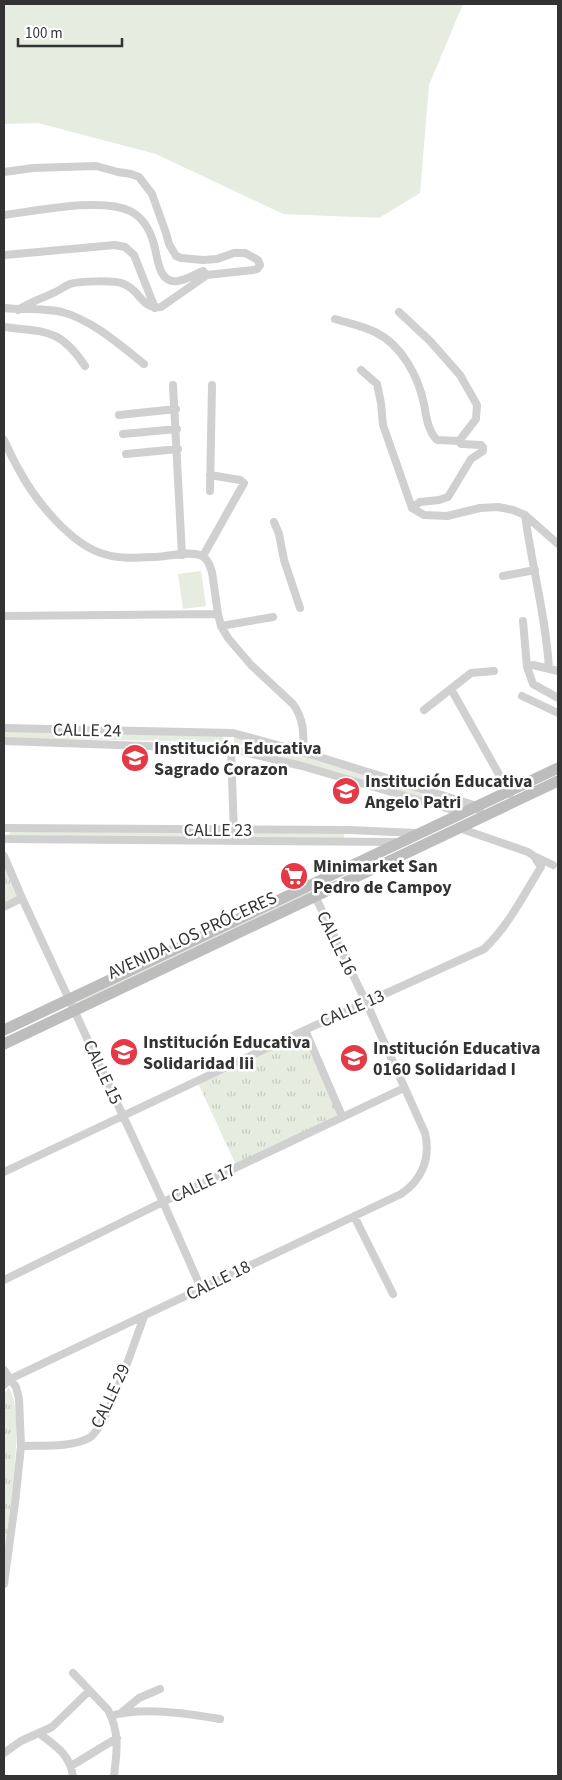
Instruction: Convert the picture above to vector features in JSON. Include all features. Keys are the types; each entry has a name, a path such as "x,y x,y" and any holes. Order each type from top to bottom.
{"main road":[{"name":"AVENIDA LOS PRÓCERES","path":"4,1030 558,768"},
{"name":"AVENIDA LOS PRÓCERES","path":"4,1044 558,781"}],"street":[{"path":"4,172 33,168 96,166 131,174 139,177 152,194 169,244 176,256 203,260 217,259 234,252 245,253 258,260 260,265 257,269 253,270 207,275 167,304 155,308 148,305 135,291 124,284 109,281 71,284 55,293 34,300 18,310"},
{"path":"4,215 84,206 120,208 140,217 152,239 160,271 164,277 177,282 203,271 207,275"},
{"path":"5,255 116,245 126,248 134,255 155,308"},
{"path":"4,308 52,310 69,315 96,329 144,364"},
{"path":"399,312 430,341 460,375 477,405 476,419 459,441"},
{"path":"335,319 377,333 405,359 417,376 427,421 437,440 481,445 483,449 471,458 448,497 420,502 412,508"},
{"path":"4,327 55,335 67,344 85,366"},
{"path":"361,370 377,384 383,425 412,508 424,515 447,516 480,508 498,507 513,510 526,515 558,544"},
{"path":"174,385 182,555"},
{"path":"210,490 212,386"},
{"path":"118,415 176,409"},
{"path":"123,434 177,429"},
{"path":"4,440 18,470 36,498 67,531 90,549 105,555 120,557 154,558 190,553 203,556 212,572 221,626 240,652 299,712 303,722 303,752"},
{"path":"126,454 178,449"},
{"path":"203,556 244,483 240,480 210,475"},
{"path":"526,515 540,590 549,669"},
{"path":"274,522 300,608"},
{"path":"503,576 535,570"},
{"path":"4,616 218,614"},
{"path":"221,626 273,617"},
{"path":"523,621 527,667 533,684 558,698"},
{"path":"527,667 533,665 558,671"},
{"path":"424,710 471,673 494,671"},
{"path":"451,689 514,802"},
{"path":"522,696 558,713"},
{"name":"CALLE 24","path":"4,728 233,733 303,752 477,806"},
{"name":"CALLE 24","path":"4,741 231,749 302,766 462,813"},
{"path":"231,749 234,841"},
{"path":"477,806 483,817"},
{"path":"462,813 464,826 553,865"},
{"name":"CALLE 23","path":"4,828 349,830 418,833"},
{"path":"418,833 424,845"},
{"name":"CALLE 23","path":"4,839 401,842"},
{"path":"401,842 406,853"},
{"name":"CALLE 13","path":"4,1172 305,1030 484,949 499,935 509,921 541,867 531,854"},
{"name":"CALLE 15","path":"4,856 201,1288"},
{"name":"CALLE 16","path":"309,886 366,1002 425,1133 427,1156 424,1166"},
{"path":"4,907 22,898"},
{"path":"305,1030 342,1116"},
{"name":"CALLE 17","path":"4,1280 342,1116 404,1088"},
{"name":"CALLE 18","path":"4,1385 10,1379 401,1194 419,1176 424,1166"},
{"path":"354,1216 393,1294"},
{"name":"CALLE 29","path":"20,1446 67,1444 89,1438 97,1431 144,1317"},
{"path":"4,1370 16,1387 19,1399 20,1446 15,1503 4,1584"},
{"path":"73,1673 108,1710 111,1716 117,1738 114,1776"},
{"path":"111,1716 122,1712 139,1698 160,1689"},
{"path":"4,1754 21,1741 52,1727 89,1690"},
{"path":"122,1712 178,1712 220,1719"},
{"path":"40,1734 59,1748 67,1757 73,1776"},
{"path":"71,1766 117,1738"}],"green space":[{"path":"4,4 463,4 429,85 420,193 379,218 283,214 156,154 38,123 4,124"},
{"path":"201,571 206,606 183,609 178,574"},
{"path":"4,731 223,735 224,742 4,738"},
{"path":"234,736 466,801 464,807 460,808 234,743"},
{"path":"10,831 231,832 231,839 9,835"},
{"path":"237,833 344,834 344,840 237,839"},
{"path":"4,864 18,896 4,903"},
{"path":"308,890 311,895 76,1007 73,1000"},
{"path":"302,1033 338,1115 236,1165 198,1083"},
{"path":"9,1388 14,1402 16,1444 4,1558 4,1393"}],"place":[{"name":"Institución Educativa Sagrado Corazon","path":"135,758"},
{"name":"Institución Educativa Angelo Patri","path":"346,791"},
{"name":"Minimarket San Pedro de Campoy","path":"294,876"},
{"name":"Institución Educativa Solidaridad Iii","path":"124,1052"},
{"name":"Institución Educativa 0160 Solidaridad I","path":"354,1058"}]}
